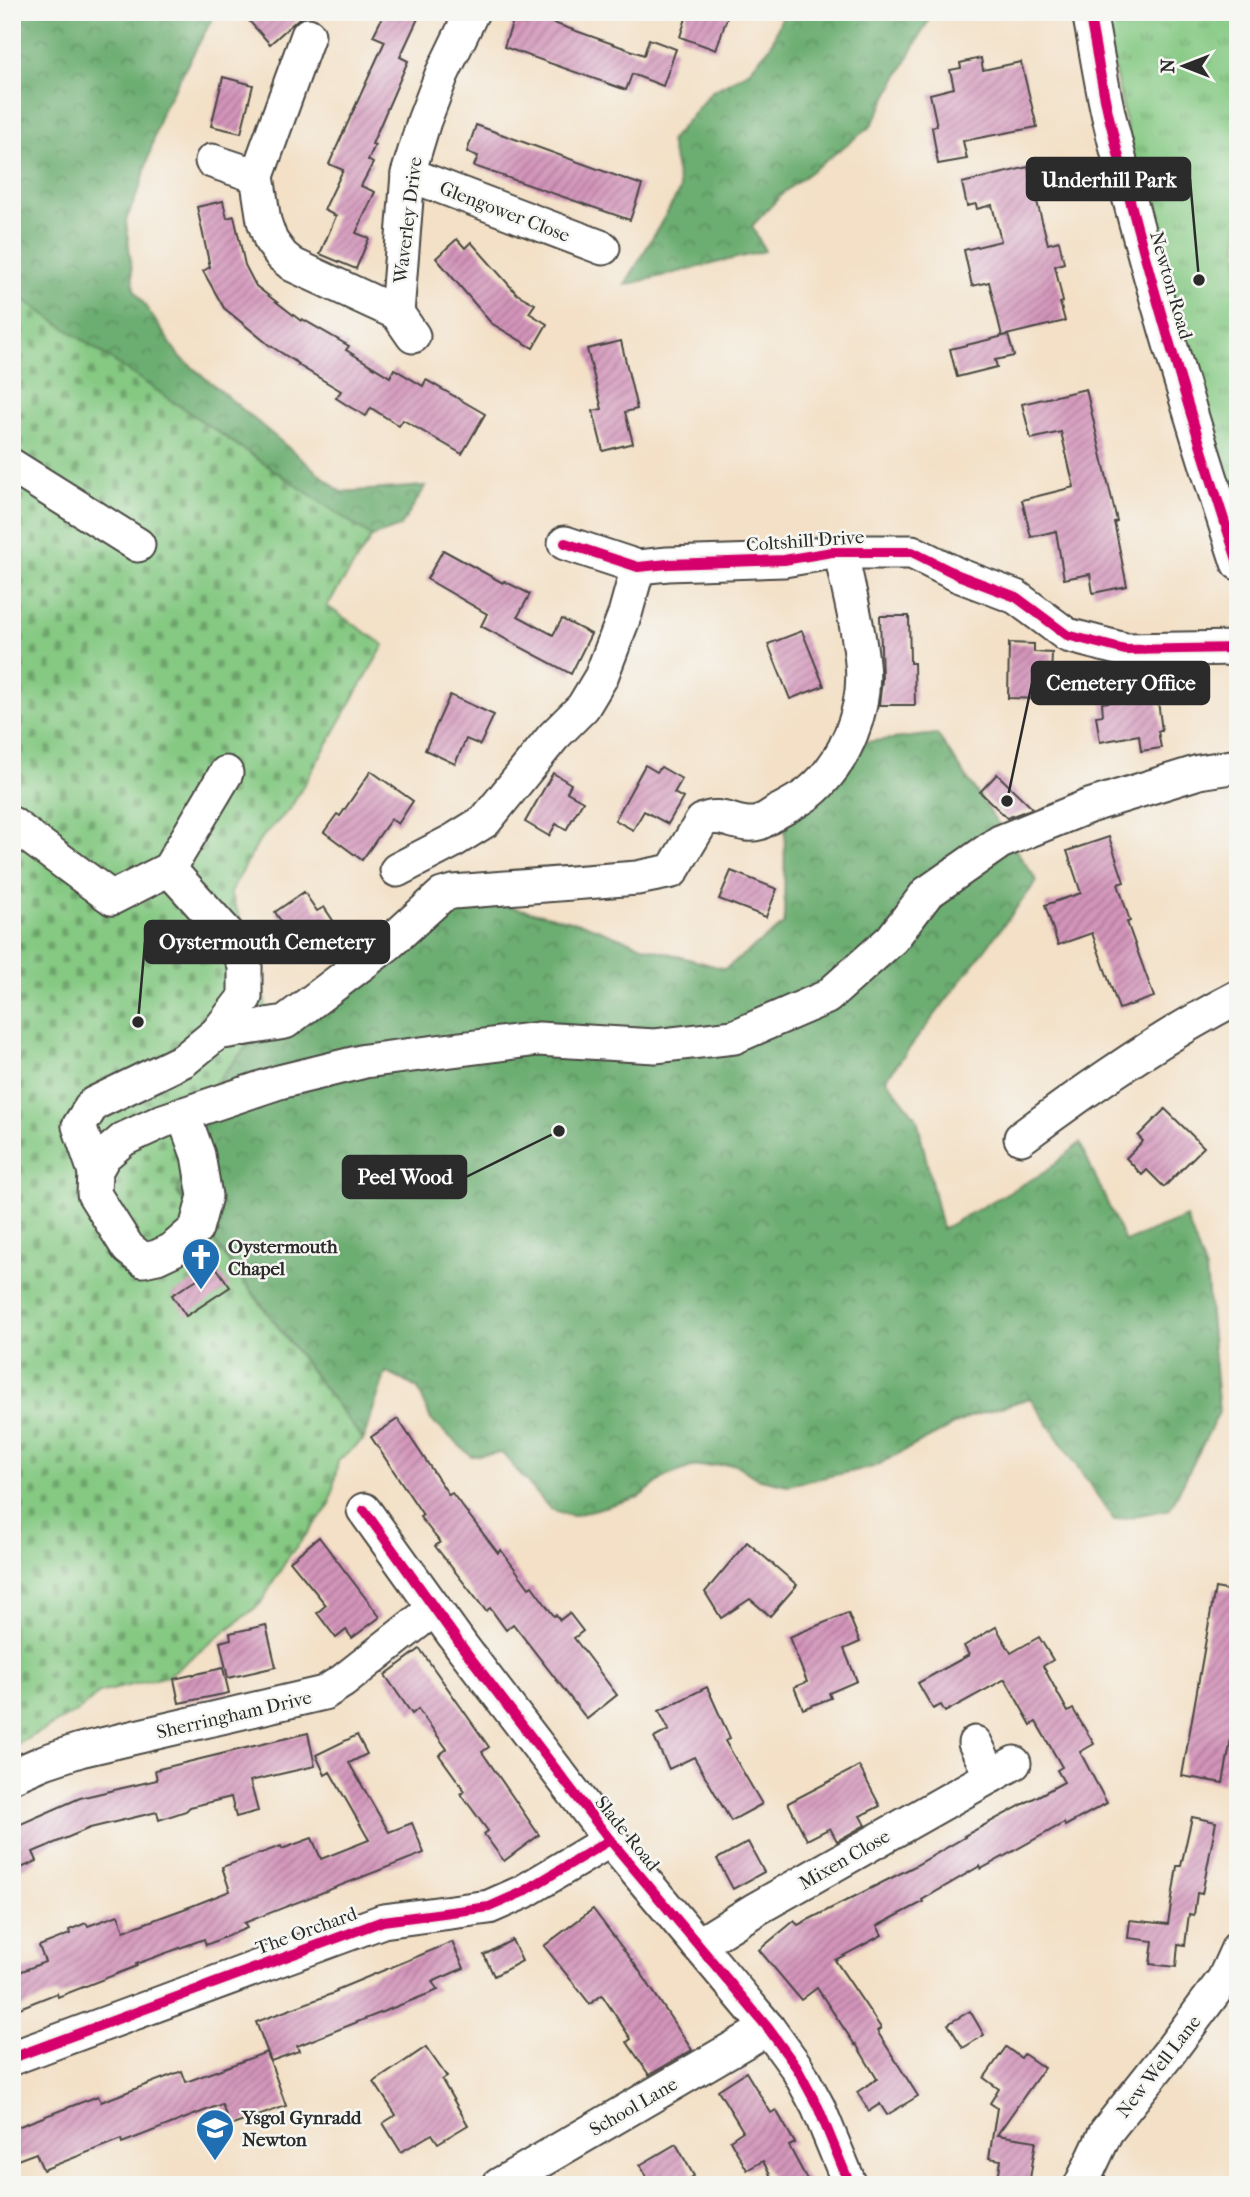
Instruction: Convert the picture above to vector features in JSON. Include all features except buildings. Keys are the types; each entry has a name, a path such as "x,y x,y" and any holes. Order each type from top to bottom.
{"street":[{"name":"Waverley Drive","path":"308,35 257,176 264,221 271,241 293,265 405,325 408,174 442,74 472,12"},
{"name":"Newton Road","path":"1089,12 1108,115 1144,255 1238,563"},
{"path":"212,161 257,176"},
{"name":"Glengower Close","path":"408,174 603,248"},
{"path":"12,466 138,545"},
{"name":"Coltshill Drive","path":"565,543 638,567 784,560 841,553 912,552 958,575 1016,597 1067,635 1125,650 1238,648"},
{"path":"217,1033 285,1022 388,944 442,895 637,878 671,871 702,821 709,817 720,817 743,824 757,823 810,792 828,774 843,750 857,717 862,690 862,663 841,553"},
{"path":"397,870 485,821 554,737 583,707 601,677 625,614 638,567"},
{"path":"94,1172 104,1156 124,1139 183,1114 279,1082 365,1061 538,1039 655,1046 734,1037 827,997 892,939 927,892 1000,842 1089,806 1199,772 1238,766"},
{"path":"12,824 113,898 169,869 226,773"},
{"path":"169,869 235,942 246,966 246,997 217,1033 184,1060 93,1104 79,1126 94,1172 94,1194 128,1248 143,1260 172,1250 196,1229 205,1196 198,1155 183,1114"},
{"path":"1021,1138 1128,1063 1238,997"},
{"name":"Slade Road","path":"363,1510 434,1609 610,1840 768,2028 797,2068 818,2108 850,2185"},
{"name":"Sherringham Drive","path":"12,1776 80,1750 324,1693 434,1609"},
{"name":"Mixen Close","path":"698,1945 756,1909 1003,1769 975,1742"},
{"name":"The Orchard","path":"12,2058 383,1921 489,1907 523,1892 610,1840"},
{"name":"New Well Lane","path":"1081,2185 1106,2132 1224,1979 1238,1948"},
{"name":"School Lane","path":"499,2185 768,2028"}],"green space":[{"path":"12,12 216,12 161,113 141,185 126,220 134,289 179,356 341,492 426,486 400,527 372,537 12,292"},
{"path":"784,12 933,12 871,126 784,192 752,226 765,251 625,285 680,190 670,141 711,92 748,72 770,47"},
{"path":"1102,12 1238,12 1238,533 1165,304"},
{"path":"12,292 372,537 327,606 384,645 290,809 261,838 230,893 259,965 267,1014 260,1031 216,1082 177,1193 363,1440 338,1461 330,1505 289,1556 260,1604 168,1676 99,1693 78,1711 12,1747"},
{"path":"937,734 1037,881 886,1079 917,1119 942,1229 1045,1172 1080,1143 1125,1242 1186,1217 1206,1271 1219,1412 1170,1509 1114,1520 1030,1398 969,1417 873,1467 788,1485 756,1478 735,1464 691,1467 665,1477 639,1497 572,1516 550,1509 502,1453 471,1456 431,1420 418,1388 386,1372 363,1440 177,1191 216,1082 260,1031 452,908 495,903 584,924 645,947 725,969 784,924 785,819 856,743"}],"cycle path":[{"path":"1089,12 1109,117 1153,285 1238,563"},
{"path":"565,543 638,567 784,560 832,552 912,552 958,575 1016,597 1067,635 1125,650 1238,648"},
{"path":"364,1510 463,1648 610,1840 768,2028 797,2068 818,2107 850,2185"},
{"path":"12,2058 383,1921 489,1907 523,1892 610,1840"}],"place":[{"name":"Underhill Park","path":"1199,280"},
{"name":"Cemetery Office","path":"1007,801"},
{"name":"Oystermouth Cemetery","path":"138,1022"},
{"name":"Peel Wood","path":"559,1131"},
{"name":"Oystermouth Chapel","path":"201,1291"},
{"name":"Ysgol Gynradd Newton","path":"215,2162"}]}
